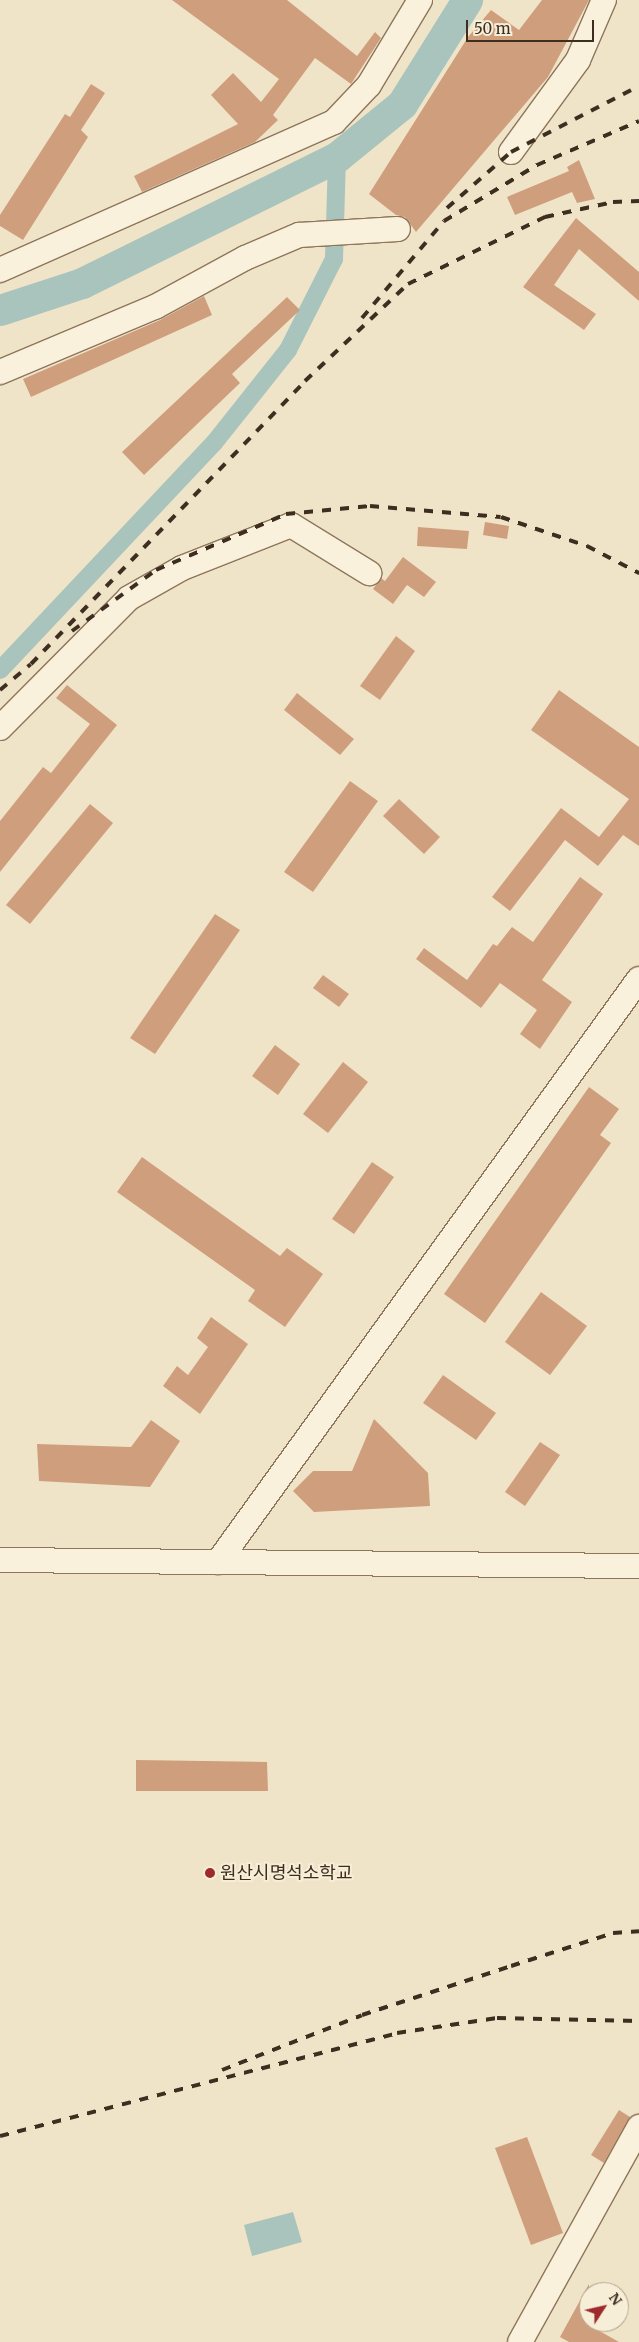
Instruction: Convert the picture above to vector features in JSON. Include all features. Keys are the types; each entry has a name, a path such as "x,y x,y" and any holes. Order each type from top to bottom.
{"street":[{"path":"0,270 334,122 369,85 420,0"},
{"path":"511,152 578,60 604,0"},
{"path":"0,372 155,306 245,258 299,235 329,231 398,229"},
{"path":"0,728 129,598 182,568 291,525 369,573"},
{"path":"218,1562 639,979"},
{"path":"0,1560 639,1566"},
{"path":"520,2342 639,2127"}],"water":[{"path":"293,2212 302,2242 252,2256 244,2225"}],"building":[{"path":"172,0 287,0 357,56 375,32 381,38 351,84 315,58 273,115 278,120 255,142 142,192 134,176 238,124 211,95 233,73 261,102 279,79"},
{"path":"542,0 589,0 548,77 416,232 405,217 396,215 369,194 468,37 491,10 519,30"},
{"path":"91,84 105,93 81,130 88,137 23,240 0,226 0,215 65,114 70,117"},
{"path":"579,160 595,199 577,203 572,192 515,215 507,197 569,171 567,167"},
{"path":"576,218 639,272 639,301 579,249 554,285 596,314 584,330 523,287"},
{"path":"204,296 212,315 31,397 23,379 160,320"},
{"path":"287,297 300,310 232,374 240,383 144,475 122,452"},
{"path":"485,522 509,526 507,539 483,535"},
{"path":"418,527 469,531 467,549 417,546"},
{"path":"403,557 436,582 424,597 407,585 393,604 373,589 381,578 385,581"},
{"path":"396,636 415,651 380,700 360,686"},
{"path":"67,685 117,725 0,872 0,821 43,767 51,773 90,724 56,698"},
{"path":"559,690 639,747 639,846 623,835 598,866 565,840 510,911 492,897 561,808 599,837 629,799 531,730"},
{"path":"297,693 354,739 340,755 284,710"},
{"path":"350,781 378,801 313,892 284,872"},
{"path":"399,799 440,837 424,854 383,816"},
{"path":"90,804 113,823 30,924 6,905"},
{"path":"580,877 603,894 542,980 572,1002 540,1049 520,1034 537,1010 500,983 481,1008 416,959 424,948 467,980 493,944 497,946 512,927 533,942"},
{"path":"215,914 240,930 155,1054 130,1038"},
{"path":"323,975 349,994 339,1007 313,988"},
{"path":"275,1045 300,1064 278,1095 252,1076"},
{"path":"343,1062 368,1082 328,1133 303,1114"},
{"path":"589,1087 619,1109 600,1135 611,1143 485,1323 444,1294"},
{"path":"142,1157 280,1256 287,1248 323,1274 285,1327 248,1301 255,1290 117,1192"},
{"path":"372,1162 394,1177 354,1234 332,1219"},
{"path":"541,1292 587,1326 550,1375 505,1342"},
{"path":"211,1317 248,1344 200,1414 163,1386 177,1366 188,1375 208,1347 197,1338"},
{"path":"443,1375 496,1413 476,1440 423,1403"},
{"path":"374,1419 428,1473 430,1506 314,1512 293,1491 313,1471 352,1471"},
{"path":"151,1420 180,1441 150,1487 39,1481 37,1444 131,1447"},
{"path":"540,1442 560,1455 525,1506 505,1492"},
{"path":"136,1760 267,1762 268,1791 136,1791"},
{"path":"619,2110 630,2117 604,2163 591,2155"},
{"path":"527,2137 563,2233 531,2245 495,2148"},
{"path":"579,2302 579,2332 601,2332 619,2342 569,2342 560,2337"}],"waterway":[{"path":"0,310 82,283 337,157 402,104 467,0"},
{"path":"0,670 214,443 288,350 334,259 337,157"}],"railway":[{"path":"447,208 511,152 639,86"},
{"path":"362,318 444,221 537,165 639,121"},
{"path":"0,690 31,664 305,381 408,284 545,217 613,202 639,201"},
{"path":"72,631 156,570 286,514 370,506 501,517 587,546 639,573"},
{"path":"222,2070 362,2015 613,1933 639,1931"},
{"path":"0,2136 397,2033 497,2018 639,2021"}],"place":[{"name":"원산시명석소학교","path":"210,1873"}]}
